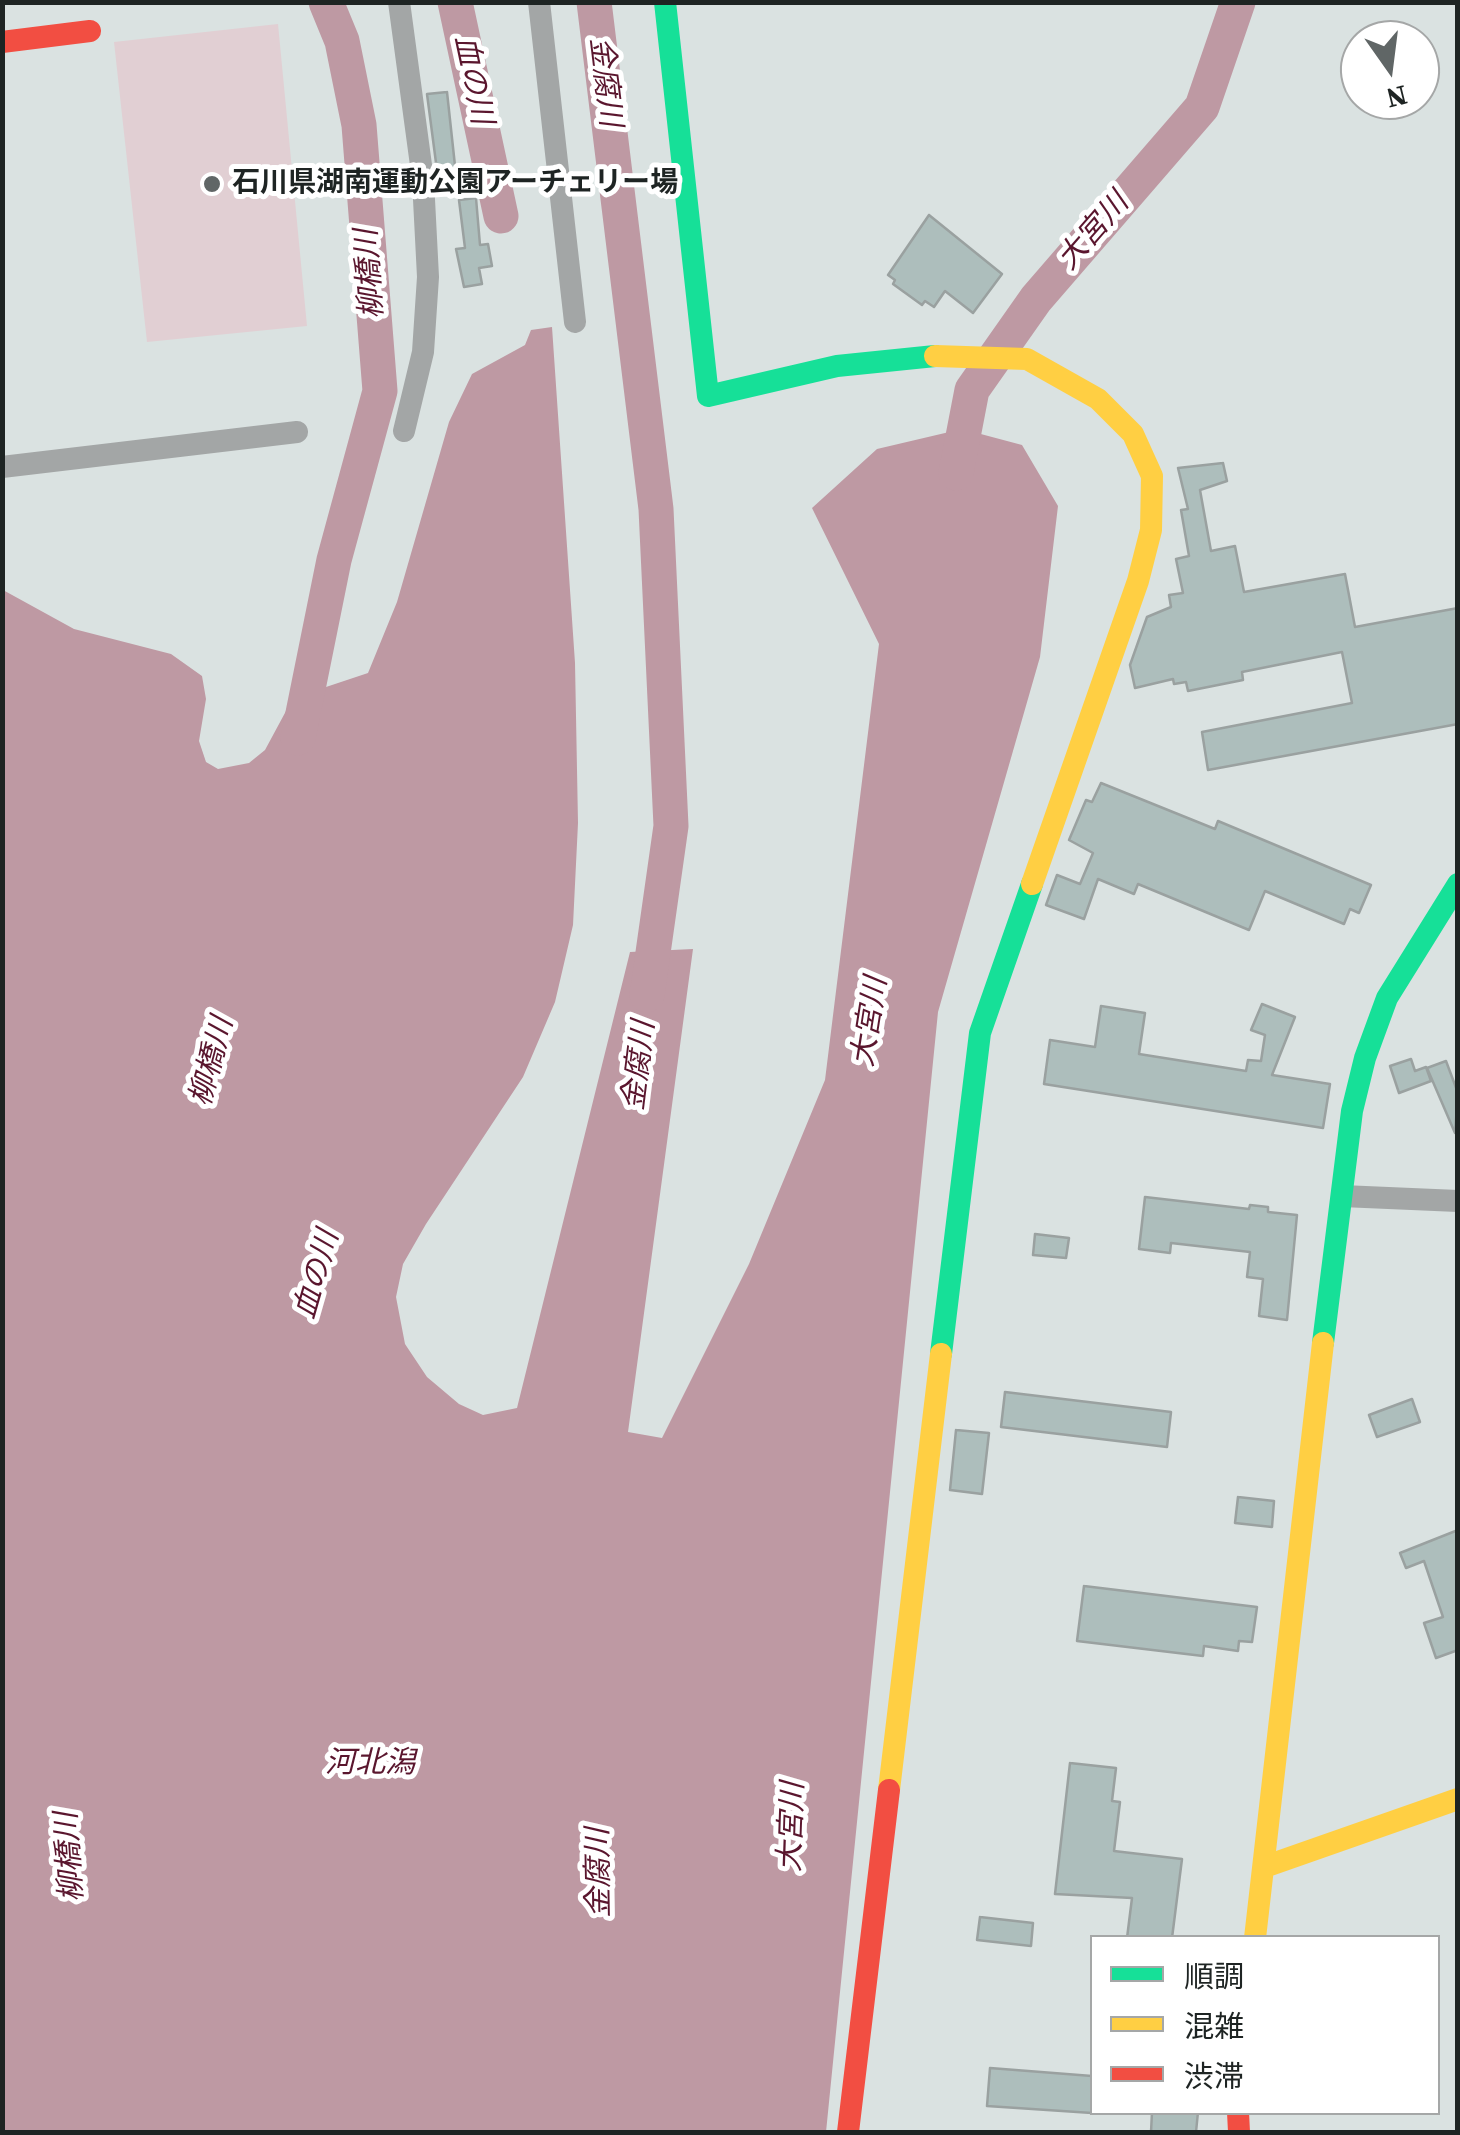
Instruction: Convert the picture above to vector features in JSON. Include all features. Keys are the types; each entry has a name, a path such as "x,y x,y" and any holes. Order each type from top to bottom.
{"street":[{"path":"399,2 420,144 428,276 423,352 404,431"},
{"path":"539,2 575,322"},
{"path":"665,2 708,396 836,366 917,355 1027,359 1098,399 1133,434 1152,476 1151,530 1138,581 980,1033 848,2132"},
{"path":"2,42 90,31"},
{"path":"2,467 297,432"},
{"path":"1254,1935 1283,1664 1352,1111 1364,1058 1388,998 1458,884"},
{"path":"1342,1196 1458,1202"},
{"path":"1264,1867 1458,1799"}],"shaded area":[{"name":"石川県湖南運動公園アーチェリー場","path":"278,24 307,326 147,342 114,42"}],"water":[{"name":"河北潟","path":"552,327 575,663 578,823 573,925 555,1002 523,1077 426,1224 403,1264 396,1297 405,1344 427,1377 459,1404 483,1415 517,1408 630,952 693,949 628,1432 662,1438 749,1264 825,1080 879,644 812,508 877,449 962,429 1022,445 1058,506 1040,657 938,1012 826,2132 3,2132 3,590 74,629 171,654 202,676 206,699 199,741 206,762 218,769 249,763 265,750 293,698 368,673 397,602 449,422 472,374 525,345 531,330"}],"building":[{"path":"447,92 456,175 438,178 427,94"},
{"path":"476,198 480,245 488,244 492,266 479,268 482,284 464,287 456,249 465,248 459,200"},
{"path":"929,215 1002,274 973,313 945,291 934,307 925,301 922,305 893,284 895,280 888,275"},
{"path":"1223,463 1227,481 1200,490 1211,551 1235,546 1244,592 1345,574 1355,627 1458,608 1458,724 1208,770 1202,732 1352,703 1342,652 1242,672 1243,680 1188,691 1186,682 1174,684 1173,679 1135,688 1130,665 1147,617 1171,607 1169,595 1183,593 1176,559 1189,556 1181,510 1188,509 1178,468"},
{"path":"1101,783 1215,829 1218,821 1371,885 1359,913 1350,909 1344,924 1265,891 1249,930 1138,884 1134,894 1098,879 1084,919 1046,905 1057,875 1080,884 1093,853 1069,840 1086,800 1092,802"},
{"path":"1262,1004 1295,1017 1272,1075 1330,1084 1323,1128 1044,1084 1050,1040 1095,1047 1101,1006 1145,1013 1139,1054 1246,1071 1248,1060 1261,1061 1265,1035 1251,1030"},
{"path":"1411,1059 1415,1071 1426,1067 1431,1081 1399,1093 1390,1066"},
{"path":"1446,1061 1458,1093 1455,1133 1427,1068"},
{"path":"1145,1197 1249,1209 1250,1205 1268,1207 1268,1212 1297,1215 1287,1320 1259,1316 1263,1279 1247,1277 1250,1252 1171,1243 1170,1253 1139,1249"},
{"path":"1035,1234 1069,1238 1066,1258 1033,1255"},
{"path":"1005,1392 1171,1412 1167,1447 1001,1427"},
{"path":"1412,1399 1420,1422 1377,1437 1369,1415"},
{"path":"956,1430 989,1433 982,1494 950,1490"},
{"path":"1238,1497 1274,1501 1272,1527 1235,1523"},
{"path":"1458,1530 1458,1650 1436,1658 1424,1623 1443,1617 1424,1561 1406,1568 1400,1553"},
{"path":"1084,1586 1257,1607 1252,1642 1239,1641 1238,1651 1204,1646 1203,1656 1077,1641"},
{"path":"1070,1763 1116,1768 1112,1801 1120,1802 1114,1851 1182,1859 1172,1935 1127,1935 1132,1898 1055,1894"},
{"path":"980,1917 1033,1923 1031,1946 977,1940"},
{"path":"990,2068 1090,2076 1090,2113 987,2106"},
{"path":"1152,2115 1198,2115 1196,2132 1151,2132"}],"waterway":[{"name":"柳橋川","path":"298,738 334,560 380,391 359,125 342,41 326,2"},
{"name":"血の川","path":"455,2 501,216"},
{"name":"金腐川","path":"594,2 656,509 671,826 647,995"},
{"name":"大宮川","path":"956,473 972,390 1036,299 1202,107 1238,2"}],"traffic: fast":[{"path":"665,2 708,396 837,366 935,356"},
{"path":"941,1354 980,1033 1032,884"},
{"path":"1323,1343 1352,1111 1365,1058 1387,998 1458,884"}],"traffic: slow":[{"path":"935,356 1027,359 1098,399 1133,434 1152,476 1151,530 1138,581 1032,884"},
{"path":"1255,1935 1323,1343"},
{"path":"889,1790 941,1354"},
{"path":"1264,1867 1458,1799"}],"traffic: jam":[{"path":"2,42 90,31"},
{"path":"848,2132 889,1790"},
{"path":"1238,2115 1239,2132"}],"place":[{"name":"石川県湖南運動公園アーチェリー場","path":"212,184"}]}
